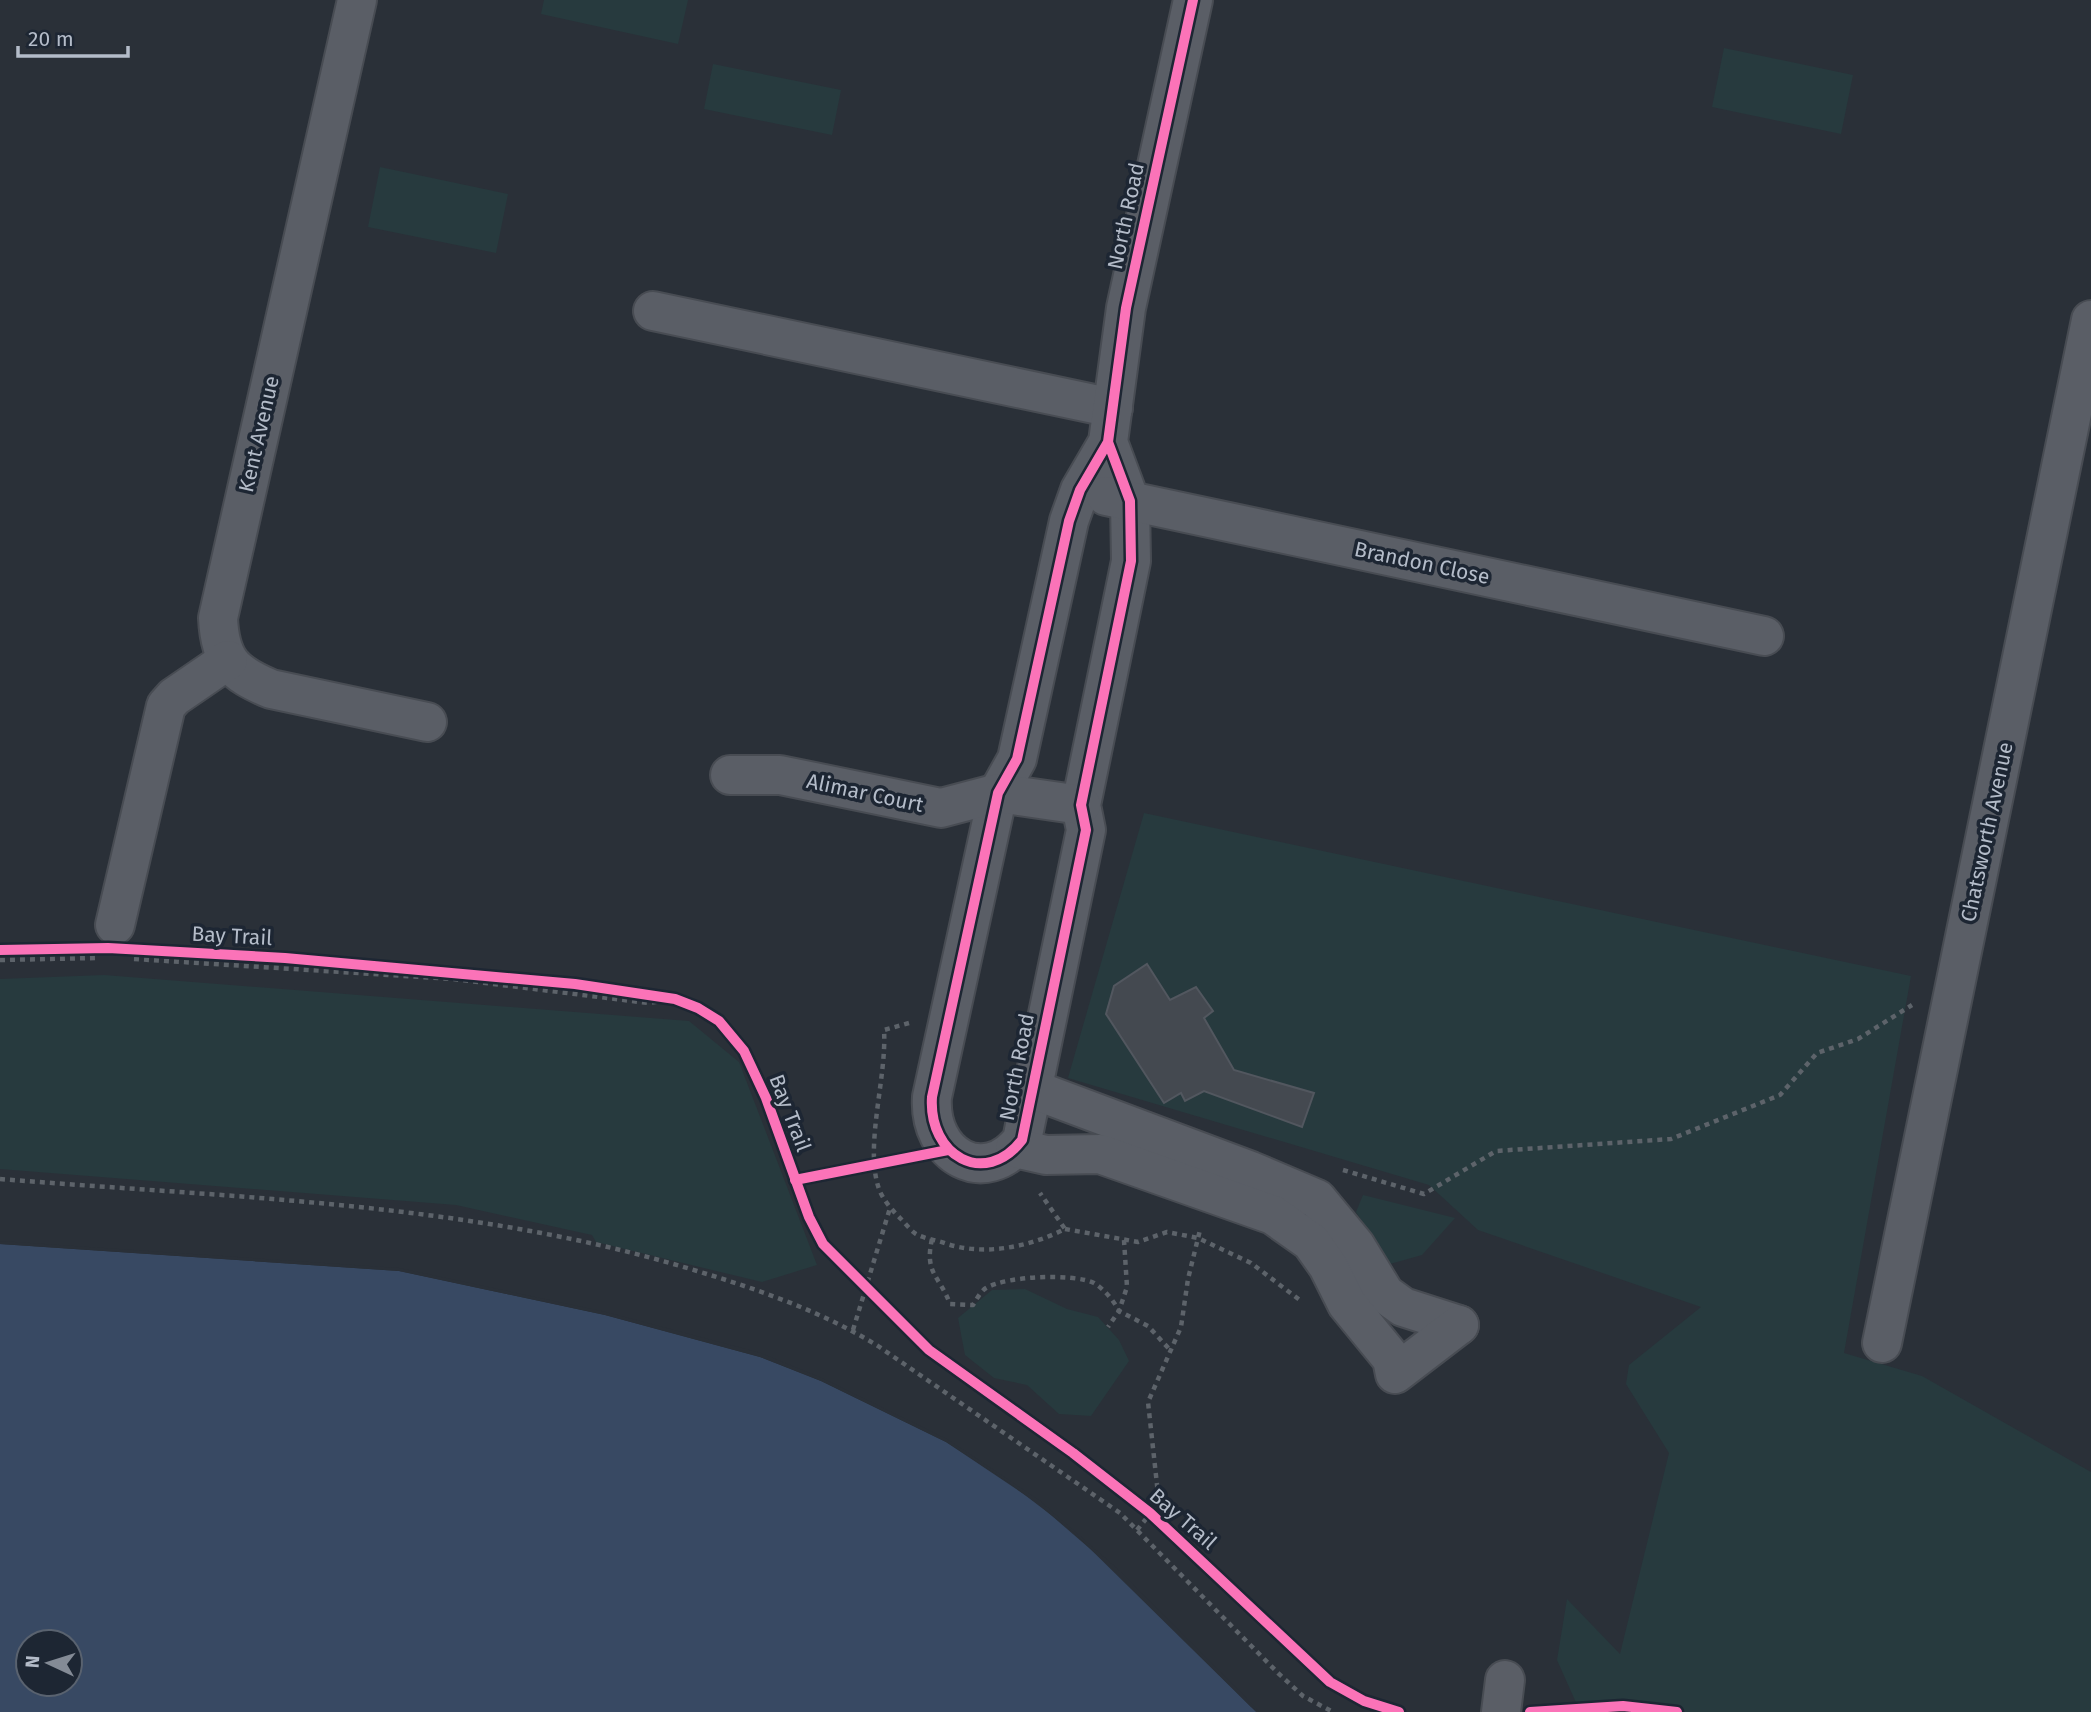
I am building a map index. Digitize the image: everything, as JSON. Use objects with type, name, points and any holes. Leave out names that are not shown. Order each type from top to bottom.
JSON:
[{"type":"street","name":"Kent Avenue","points":[[228,660],[222,649],[218,618],[357,0]]},
{"type":"street","name":"North Road","points":[[1111,425],[1130,501],[1131,561],[1081,805],[1086,830],[1027,1122],[1014,1150],[991,1161],[972,1161],[954,1155],[939,1140],[931,1112],[947,1023],[998,793],[1017,759],[1069,521],[1080,490],[1111,425],[1126,307],[1193,0]]},
{"type":"street","points":[[653,311],[1111,425]]},
{"type":"street","name":"Chatsworth Avenue","points":[[1882,1343],[2091,320]]},
{"type":"street","name":"Brandon Close","points":[[1080,490],[1764,636]]},
{"type":"street","points":[[113,945],[166,706],[174,697],[228,660],[247,679],[271,689],[427,722]]},
{"type":"street","name":"Alimar Court","points":[[730,775],[780,775],[941,808],[998,793]]},
{"type":"street","points":[[998,793],[1081,805]]},
{"type":"street","points":[[1032,1089],[1251,1171],[1317,1199],[1355,1245],[1385,1294],[1414,1310],[1459,1325],[1388,1359]]},
{"type":"street","points":[[1014,1150],[1046,1155],[1100,1154],[1273,1215],[1311,1242],[1328,1266],[1347,1304],[1388,1359]]},
{"type":"street","points":[[1388,1359],[1414,1310]]},
{"type":"path","points":[[0,960],[113,945]]},
{"type":"path","points":[[131,959],[453,979],[648,1003],[681,1001]]},
{"type":"path","points":[[1337,1168],[1424,1194],[1496,1151],[1671,1139],[1780,1095],[1817,1053],[1858,1040],[1914,1003]]},
{"type":"path","points":[[947,1023],[918,1019],[884,1030],[886,1056],[875,1134],[879,1189],[890,1208],[916,1234],[959,1247],[1008,1249],[1049,1237],[1065,1229],[1138,1241],[1167,1232],[1198,1238],[1251,1263],[1306,1305]]},
{"type":"path","points":[[1014,1150],[1065,1229]]},
{"type":"path","points":[[863,1168],[888,1164]]},
{"type":"path","points":[[0,1179],[371,1208],[558,1234],[633,1251],[752,1288],[853,1331],[1106,1503],[1137,1530],[1303,1696],[1333,1712]]},
{"type":"path","points":[[1137,1530],[1159,1503],[1148,1402],[1181,1327],[1198,1238],[1213,1193]]},
{"type":"path","points":[[853,1331],[890,1208]]},
{"type":"path","points":[[932,1239],[927,1257],[933,1278],[950,1304],[972,1305],[986,1288],[1015,1281],[1065,1276],[1094,1283],[1114,1301],[1119,1311],[1148,1326],[1171,1351]]},
{"type":"path","points":[[1108,1327],[1119,1311],[1127,1287],[1124,1240]]},
{"type":"path","points":[[857,1280],[874,1297]]},
{"type":"green space","points":[[544,0],[688,0],[678,44],[541,14]]},
{"type":"green space","points":[[1724,48],[1853,75],[1841,134],[1712,107]]},
{"type":"green space","points":[[713,64],[841,90],[832,135],[704,109]]},
{"type":"green space","points":[[380,167],[508,194],[496,253],[368,227]]},
{"type":"green space","points":[[1144,813],[1911,976],[1844,1353],[1922,1376],[2091,1472],[2091,1712],[1660,1712],[1660,1708],[1578,1707],[1557,1660],[1567,1599],[1620,1654],[1669,1453],[1626,1384],[1629,1365],[1701,1307],[1478,1230],[1429,1185],[1068,1078]]},
{"type":"green space","points":[[104,975],[689,1021],[739,1062],[817,1265],[762,1282],[596,1242],[592,1235],[456,1205],[0,1169],[0,979]]},
{"type":"green space","points":[[1363,1195],[1455,1218],[1422,1255],[1390,1264],[1356,1212]]},
{"type":"green space","points":[[1025,1289],[1067,1309],[1098,1317],[1119,1340],[1129,1361],[1091,1416],[1059,1414],[1027,1385],[994,1378],[965,1355],[958,1318],[992,1290]]},
{"type":"water","points":[[0,1244],[399,1271],[605,1315],[760,1357],[821,1381],[946,1442],[1037,1503],[1118,1573],[1256,1712],[0,1712]]},
{"type":"pier","points":[[0,1241],[399,1268],[606,1312],[761,1353],[822,1378],[947,1439],[1039,1500],[1120,1571],[1260,1712],[1251,1707],[1072,1531],[1008,1482],[946,1442],[821,1381],[760,1357],[605,1315],[399,1271],[0,1244]]},
{"type":"building","points":[[1147,964],[1170,1000],[1196,987],[1213,1011],[1204,1018],[1234,1070],[1314,1093],[1302,1127],[1204,1091],[1185,1101],[1181,1093],[1164,1103],[1106,1014],[1114,986]]},
{"type":"cycle path","points":[[1108,442],[1130,501],[1131,561],[1081,805],[1086,830],[1022,1140],[1007,1154],[992,1162],[976,1163],[962,1159],[949,1149],[939,1135],[933,1118],[932,1097],[998,793],[1017,759],[1069,521],[1080,490],[1108,442],[1126,308],[1193,0]]},
{"type":"cycle path","name":"Bay Trail","points":[[0,950],[108,948],[285,958],[575,984],[675,999],[698,1008],[719,1021],[744,1051],[766,1098],[809,1217],[823,1244],[929,1350],[1073,1453],[1150,1513],[1330,1682],[1364,1701],[1399,1712]]},
{"type":"cycle path","points":[[795,1180],[948,1150]]},
{"type":"cycle path","points":[[1530,1712],[1623,1706],[1677,1712]]}]
